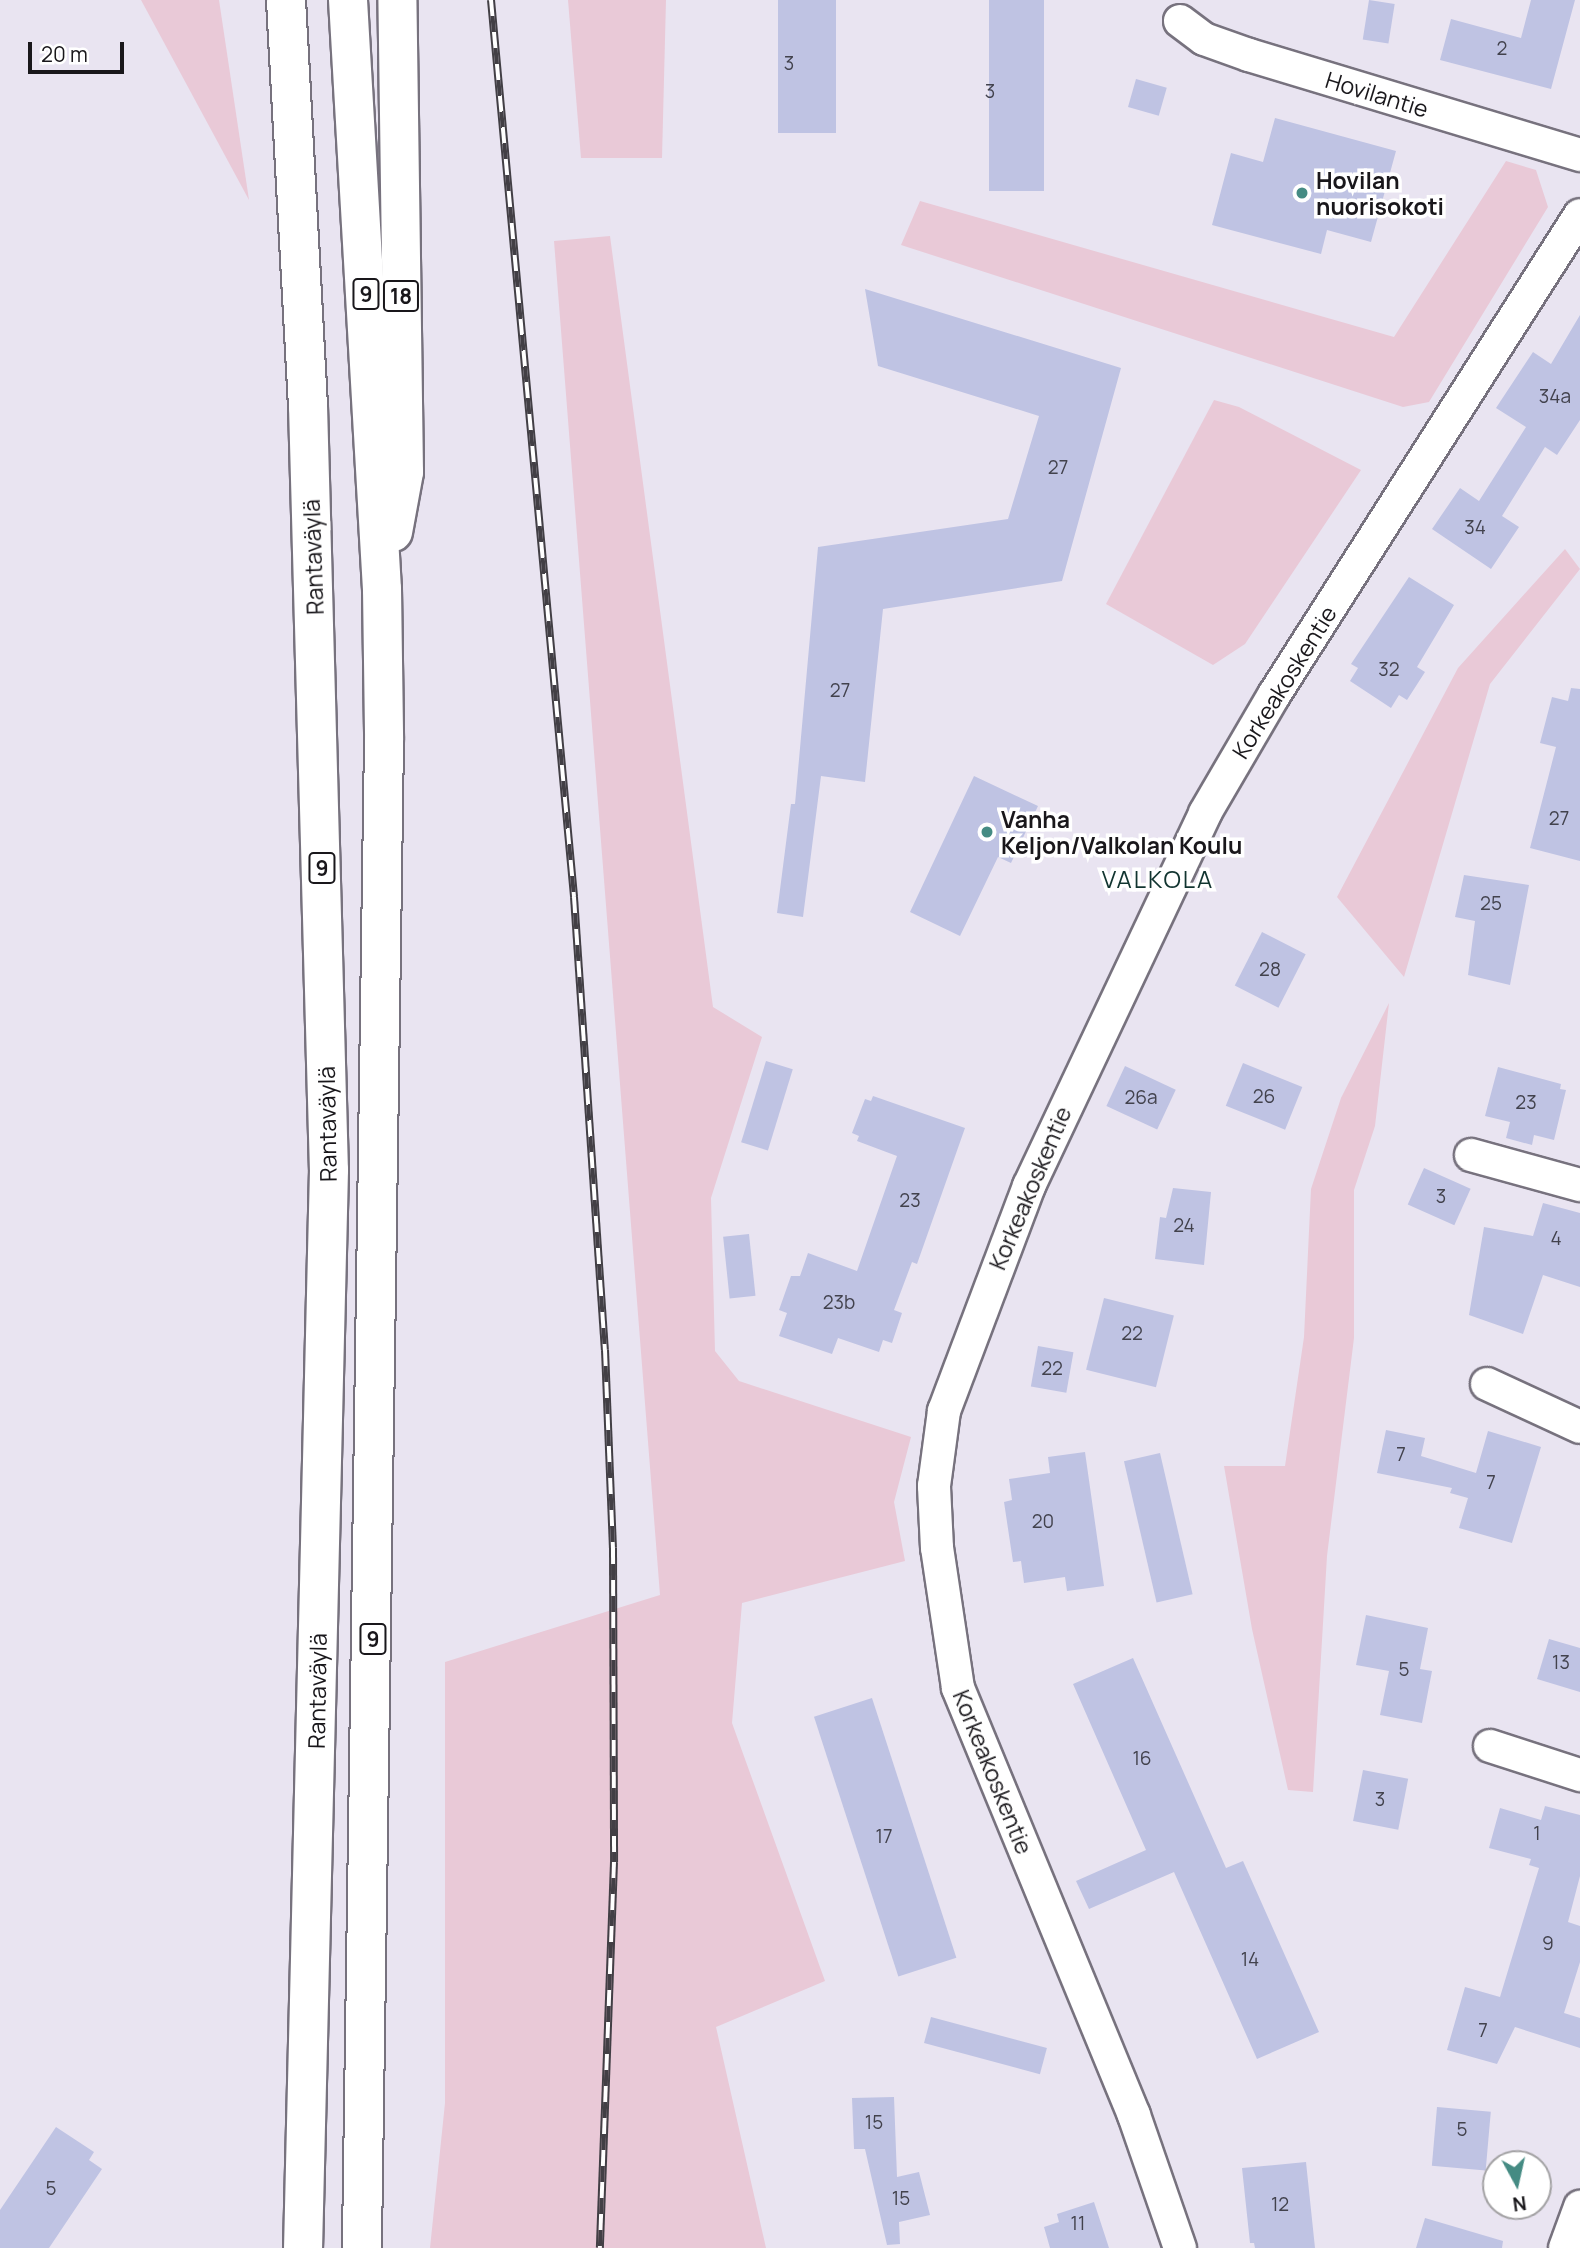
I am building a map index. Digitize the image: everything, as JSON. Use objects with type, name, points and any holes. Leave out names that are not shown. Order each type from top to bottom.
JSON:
[{"type":"highway","name":"Rantaväylä","points":[[286,0],[308,406],[329,1170],[303,2248]]},
{"type":"highway","name":"9","points":[[348,0],[382,589],[383,1030],[362,2248]]},
{"type":"highway","name":"18","points":[[382,589],[404,472],[397,0]]},
{"type":"street","name":"Hovilantie","points":[[1180,21],[1204,39],[1250,55],[1580,155]]},
{"type":"street","name":"Korkeakoskentie","points":[[1180,2248],[1134,2115],[958,1688],[940,1578],[934,1486],[944,1411],[1028,1186],[1263,693],[1580,215]]},
{"type":"street","points":[[1471,1155],[1580,1185]]},
{"type":"street","points":[[1487,1384],[1580,1427]]},
{"type":"street","points":[[1490,1746],[1580,1775]]},
{"type":"street","points":[[1565,2248],[1580,2207]]},
{"type":"shaded area","points":[[141,0],[219,0],[249,200]]},
{"type":"shaded area","points":[[568,0],[666,0],[662,158],[581,158]]},
{"type":"shaded area","points":[[1506,161],[1536,170],[1548,207],[1429,402],[1403,407],[901,245],[920,201],[1394,337]]},
{"type":"shaded area","points":[[610,236],[713,1007],[762,1037],[711,1198],[715,1351],[739,1381],[911,1437],[894,1502],[905,1561],[742,1603],[732,1723],[825,1981],[716,2027],[766,2248],[430,2248],[445,2103],[445,1662],[660,1595],[554,241]]},
{"type":"shaded area","points":[[1214,400],[1239,407],[1361,470],[1245,644],[1213,665],[1106,604]]},
{"type":"shaded area","points":[[1565,549],[1580,569],[1490,684],[1404,977],[1337,897],[1458,668]]},
{"type":"shaded area","points":[[1389,1003],[1375,1126],[1354,1190],[1354,1338],[1327,1556],[1313,1792],[1288,1790],[1252,1629],[1224,1466],[1285,1466],[1304,1337],[1311,1189],[1341,1098]]},
{"type":"building","points":[[778,0],[836,0],[836,133],[778,133]]},
{"type":"building","points":[[989,0],[1044,0],[1044,191],[989,191]]},
{"type":"building","points":[[1369,0],[1395,4],[1388,44],[1363,40]]},
{"type":"building","points":[[1531,0],[1575,0],[1551,89],[1440,60],[1451,19],[1521,38]]},
{"type":"building","points":[[1136,79],[1167,88],[1159,116],[1128,107]]},
{"type":"building","name":"Hovilan nuorisokoti","points":[[1275,118],[1396,151],[1371,242],[1327,230],[1321,254],[1212,225],[1231,153],[1263,162]]},
{"type":"building","points":[[865,289],[1121,368],[1062,581],[883,609],[865,782],[821,776],[803,917],[777,913],[791,804],[795,804],[818,547],[1008,519],[1039,416],[878,366]]},
{"type":"building","points":[[1580,315],[1580,420],[1557,455],[1545,447],[1502,516],[1519,527],[1491,569],[1432,529],[1460,488],[1479,501],[1526,427],[1496,408],[1533,352],[1551,364]]},
{"type":"building","points":[[1409,577],[1454,605],[1417,667],[1425,672],[1407,700],[1399,695],[1391,708],[1350,681],[1358,668],[1351,664]]},
{"type":"building","points":[[1571,688],[1580,689],[1580,861],[1530,848],[1556,747],[1540,743],[1552,697],[1568,701]]},
{"type":"building","name":"Vanha Keljon/Valkolan Koulu","points":[[974,776],[1038,806],[1011,863],[998,857],[960,936],[910,912]]},
{"type":"building","points":[[1464,875],[1529,885],[1510,985],[1468,975],[1475,921],[1455,917]]},
{"type":"building","points":[[1262,932],[1306,954],[1278,1008],[1235,985]]},
{"type":"building","points":[[766,1061],[793,1069],[768,1150],[741,1142]]},
{"type":"building","points":[[1243,1063],[1302,1087],[1285,1130],[1226,1106]]},
{"type":"building","points":[[1125,1066],[1176,1090],[1157,1130],[1106,1106]]},
{"type":"building","points":[[1498,1067],[1561,1084],[1560,1089],[1566,1090],[1554,1140],[1534,1135],[1532,1145],[1506,1138],[1510,1122],[1485,1116]]},
{"type":"building","points":[[873,1096],[965,1128],[917,1264],[912,1262],[894,1310],[902,1313],[892,1343],[883,1340],[879,1352],[838,1338],[832,1354],[779,1336],[787,1313],[779,1310],[791,1276],[800,1276],[808,1253],[857,1271],[897,1156],[857,1141],[859,1136],[852,1133],[865,1099],[871,1101]]},
{"type":"building","points":[[1424,1168],[1471,1189],[1454,1225],[1408,1205]]},
{"type":"building","points":[[1173,1188],[1211,1192],[1204,1265],[1155,1259],[1160,1217],[1166,1218]]},
{"type":"building","points":[[1543,1203],[1580,1213],[1580,1287],[1543,1275],[1523,1334],[1469,1315],[1484,1227],[1533,1236]]},
{"type":"building","points":[[749,1234],[755,1296],[730,1298],[723,1237]]},
{"type":"building","points":[[1104,1298],[1174,1315],[1156,1387],[1086,1370]]},
{"type":"building","points":[[1038,1346],[1073,1352],[1066,1393],[1031,1386]]},
{"type":"building","points":[[1386,1430],[1425,1438],[1421,1456],[1476,1473],[1488,1431],[1541,1447],[1512,1543],[1459,1528],[1468,1498],[1450,1493],[1452,1488],[1377,1473]]},
{"type":"building","points":[[1085,1452],[1104,1586],[1067,1591],[1065,1577],[1024,1583],[1021,1561],[1013,1562],[1004,1502],[1012,1500],[1009,1479],[1050,1473],[1048,1457]]},
{"type":"building","points":[[1160,1453],[1193,1594],[1157,1603],[1124,1461]]},
{"type":"building","points":[[1366,1615],[1428,1628],[1420,1669],[1432,1671],[1422,1723],[1380,1715],[1389,1671],[1356,1665]]},
{"type":"building","points":[[1549,1639],[1580,1648],[1580,1692],[1537,1679]]},
{"type":"building","points":[[1133,1658],[1226,1868],[1243,1861],[1319,2032],[1257,2059],[1174,1872],[1089,1909],[1076,1881],[1146,1850],[1073,1684]]},
{"type":"building","points":[[872,1698],[956,1958],[898,1976],[814,1717]]},
{"type":"building","points":[[1363,1770],[1408,1779],[1398,1830],[1353,1821]]},
{"type":"building","points":[[1545,1806],[1580,1815],[1580,1876],[1568,1922],[1580,1926],[1580,1962],[1564,2013],[1580,2018],[1580,2048],[1515,2027],[1497,2064],[1447,2050],[1465,1987],[1500,1997],[1539,1868],[1529,1865],[1531,1859],[1489,1848],[1500,1808],[1541,1820]]},
{"type":"building","points":[[931,2017],[1047,2048],[1040,2074],[924,2043]]},
{"type":"building","points":[[894,2097],[897,2177],[919,2172],[930,2215],[899,2222],[900,2244],[887,2245],[865,2149],[854,2149],[852,2098]]},
{"type":"building","points":[[1437,2107],[1491,2112],[1487,2150],[1482,2150],[1482,2170],[1432,2166]]},
{"type":"building","points":[[56,2127],[94,2152],[89,2160],[102,2169],[49,2248],[0,2248],[0,2210]]},
{"type":"building","points":[[1306,2162],[1315,2248],[1255,2248],[1254,2243],[1250,2243],[1242,2168]]},
{"type":"building","points":[[1094,2202],[1109,2248],[1050,2248],[1044,2227],[1059,2222],[1057,2214]]},
{"type":"building","points":[[1425,2218],[1503,2241],[1502,2248],[1416,2248]]},
{"type":"railway","points":[[491,0],[574,897],[605,1350],[613,1548],[614,1862],[600,2248]]},
{"type":"place","name":"Hovilan nuorisokoti","points":[[1302,193]]},
{"type":"place","name":"Vanha Keljon/Valkolan Koulu","points":[[987,832]]},
{"type":"district","name":"VALKOLA","points":[[1158,879]]}]
